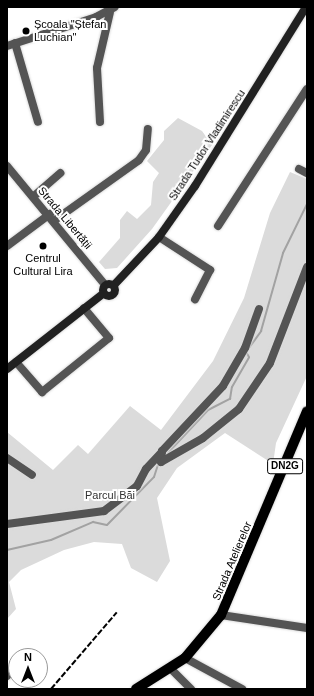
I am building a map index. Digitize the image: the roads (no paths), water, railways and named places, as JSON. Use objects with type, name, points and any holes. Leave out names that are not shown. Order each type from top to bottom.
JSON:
[{"type":"main road","name":"Strada Atelierelor","points":[[136,689],[185,658],[221,615],[307,410]]},
{"type":"street","name":"Strada Tudor Vladimirescu","points":[[7,369],[108,288],[158,237],[195,186],[306,7]]},
{"type":"street","points":[[7,46],[112,9]]},
{"type":"street","points":[[100,122],[97,68],[112,9]]},
{"type":"street","points":[[15,43],[38,122]]},
{"type":"street","points":[[218,226],[307,90]]},
{"type":"street","points":[[7,246],[139,160],[146,150],[148,129]]},
{"type":"street","name":"Strada Libertății","points":[[7,166],[19,182],[34,196],[52,217],[108,288]]},
{"type":"street","points":[[34,196],[60,173]]},
{"type":"street","points":[[7,177],[19,182]]},
{"type":"street","points":[[158,237],[210,270],[195,299]]},
{"type":"street","points":[[162,451],[161,461],[203,438],[239,409],[270,363],[307,267]]},
{"type":"street","points":[[16,362],[42,392],[108,338],[84,308]]},
{"type":"street","points":[[7,524],[104,510],[137,486],[146,468],[223,386],[245,348],[259,309]]},
{"type":"street","points":[[7,458],[32,475]]},
{"type":"street","points":[[221,615],[307,628]]},
{"type":"street","points":[[185,658],[242,689]]},
{"type":"street","points":[[170,668],[191,689]]},
{"type":"waterway","points":[[165,456],[208,410],[230,399],[232,387],[249,357],[246,352],[261,331],[283,253],[307,204]]},
{"type":"waterway","points":[[7,550],[51,540],[93,522],[107,525],[154,477],[159,462]]},
{"type":"railway","points":[[51,689],[117,612]]},
{"type":"place","name":"Școala \"Ștefan Luchian\"","points":[[26,31]]},
{"type":"place","name":"Centrul Cultural Lira","points":[[43,246]]},
{"type":"park label","name":"Parcul Băi","points":[[110,495]]}]
